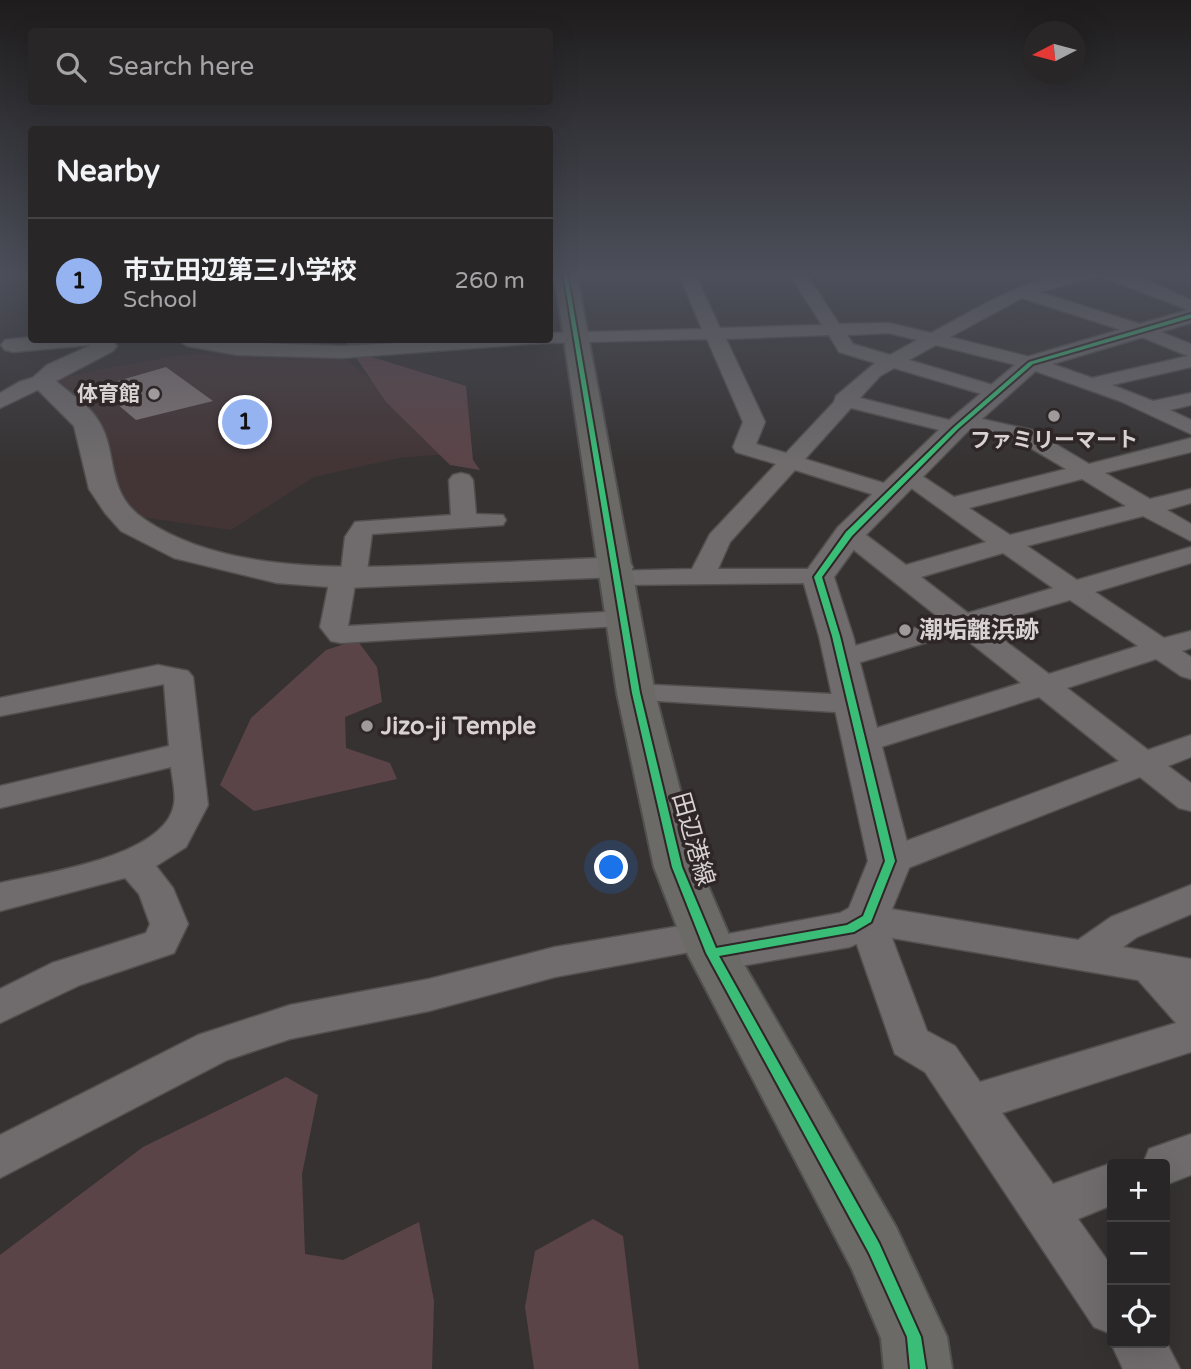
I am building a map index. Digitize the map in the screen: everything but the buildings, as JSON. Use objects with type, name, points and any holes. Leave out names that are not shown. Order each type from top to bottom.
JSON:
[{"type":"main road","name":"田辺港線","points":[[562,338],[618,572],[636,693],[677,867],[708,945],[874,1248],[914,1337],[918,1369]]},
{"type":"street","points":[[562,338],[616,336]]},
{"type":"street","points":[[717,336],[754,422],[744,447],[900,485],[952,505],[1191,670]]},
{"type":"street","points":[[838,336],[846,348],[999,393]]},
{"type":"street","points":[[923,336],[1031,363],[1151,408],[1191,428]]},
{"type":"street","points":[[702,575],[719,539],[843,400],[873,372],[936,336]]},
{"type":"street","points":[[818,577],[849,534],[960,425],[1031,363],[1121,336]]},
{"type":"street","points":[[1154,336],[1191,351]]},
{"type":"street","points":[[4,344],[28,343]]},
{"type":"street","points":[[0,402],[26,386],[41,381],[51,371],[86,358],[105,346],[102,343]]},
{"type":"street","points":[[204,343],[237,349],[342,352],[488,343]]},
{"type":"street","points":[[1090,384],[1191,361]]},
{"type":"street","points":[[41,381],[87,423],[103,489],[115,508],[132,525],[185,551],[235,565],[277,573],[348,578],[618,572],[818,577]]},
{"type":"street","points":[[1151,408],[1191,399]]},
{"type":"street","points":[[843,400],[960,425],[1024,435],[1191,534]]},
{"type":"street","points":[[952,505],[1191,445]]},
{"type":"street","points":[[461,480],[464,521]]},
{"type":"street","points":[[900,575],[1006,544],[1191,496]]},
{"type":"street","points":[[494,520],[364,527],[357,537],[334,627],[341,635],[625,619]]},
{"type":"street","points":[[849,534],[962,625],[1191,800]]},
{"type":"street","points":[[841,659],[1191,555]]},
{"type":"street","points":[[0,1158],[213,1047],[277,1026],[429,995],[555,962],[850,929],[867,919],[890,861],[841,659],[818,577]]},
{"type":"street","points":[[862,743],[1191,639]]},
{"type":"street","points":[[0,707],[158,674],[178,677],[191,805],[174,838],[133,863],[0,897]]},
{"type":"street","points":[[636,693],[852,704]]},
{"type":"street","points":[[890,861],[1191,745]]},
{"type":"street","points":[[0,797],[184,753]]},
{"type":"street","points":[[0,1007],[66,974],[161,943],[169,924],[155,888],[133,863]]},
{"type":"street","points":[[1084,956],[1124,927],[1191,899]]},
{"type":"street","points":[[867,919],[1191,974]]},
{"type":"street","points":[[867,919],[910,1042],[940,1059],[1107,1302]]},
{"type":"street","points":[[1150,967],[1191,1012]]},
{"type":"street","points":[[972,1104],[1191,1035]]},
{"type":"street","points":[[1170,1162],[1191,1154]]},
{"type":"street","points":[[1043,1210],[1107,1186]]},
{"type":"street","points":[[1139,1348],[1154,1369]]},
{"type":"shaded area","points":[[346,343],[365,343],[372,357],[466,386],[473,460],[480,470],[450,465],[386,402]]},
{"type":"shaded area","points":[[217,351],[346,359],[458,453],[399,458],[314,477],[231,530],[134,516],[103,467],[96,430],[41,381],[185,354]]},
{"type":"shaded area","points":[[357,640],[377,667],[382,702],[345,717],[346,748],[390,763],[397,779],[254,811],[220,785],[251,718],[326,650]]},
{"type":"shaded area","points":[[286,1077],[318,1095],[302,1174],[305,1254],[343,1260],[419,1222],[434,1301],[432,1369],[0,1369],[0,1255],[143,1147]]},
{"type":"shaded area","points":[[593,1219],[623,1236],[639,1369],[534,1369],[525,1307],[535,1251]]},
{"type":"cycle path","points":[[576,336],[636,693],[677,867],[712,953],[874,1248],[914,1337],[918,1369]]},
{"type":"cycle path","points":[[712,953],[850,929],[867,919],[890,861],[836,636],[818,577],[849,534],[956,428],[1031,363],[1123,336]]},
{"type":"place","name":"体育館","points":[[154,394]]},
{"type":"place","name":"ファミリーマート","points":[[1054,416]]},
{"type":"place","name":"市立田辺第三小学校","points":[[245,422]]},
{"type":"place","name":"潮垢離浜跡","points":[[905,630]]},
{"type":"place","name":"Jizo-ji Temple","points":[[367,726]]}]
